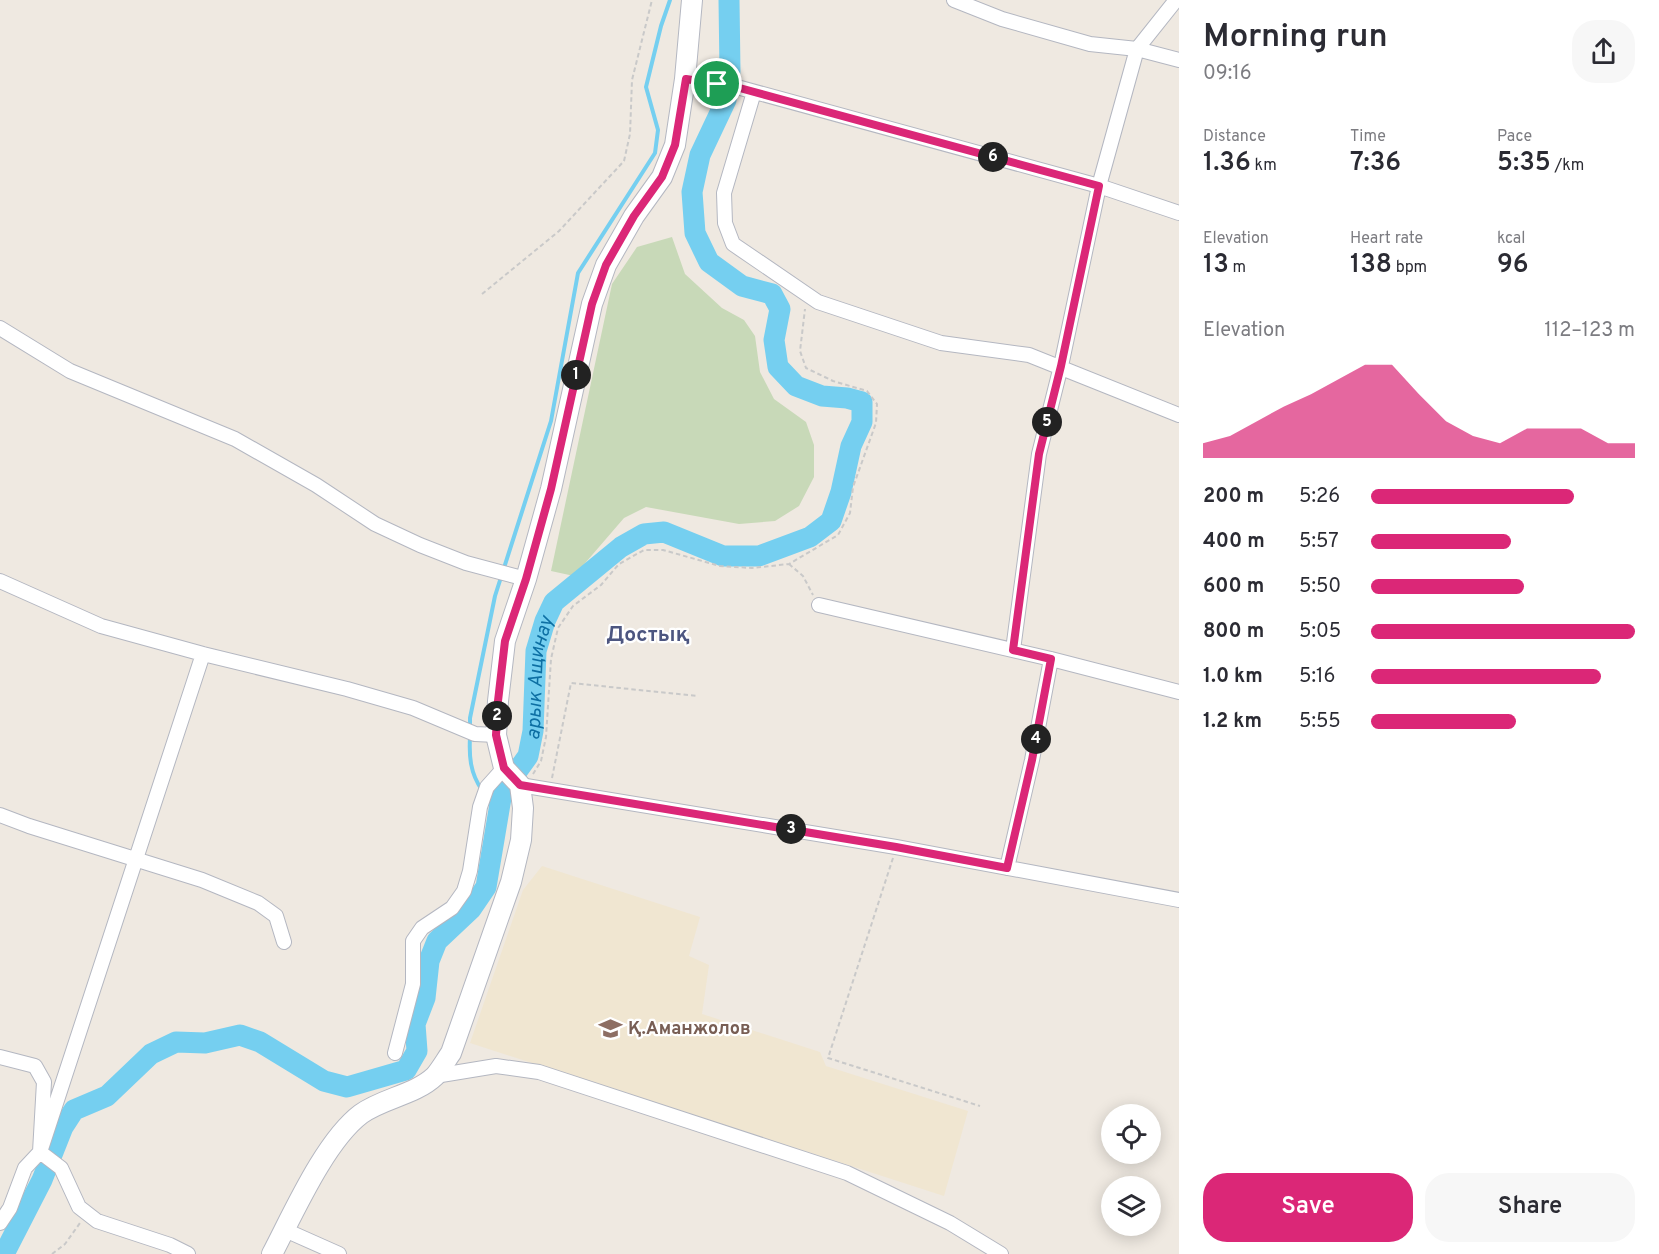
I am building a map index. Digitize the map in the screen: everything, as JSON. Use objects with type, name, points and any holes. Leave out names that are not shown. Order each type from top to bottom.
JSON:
[{"type":"main road","points":[[272,1254],[339,1134],[362,1113],[406,1094],[435,1076],[451,1053],[511,882],[521,840],[523,808],[520,785],[504,768],[496,735],[505,641],[526,579],[551,489],[592,304],[606,265],[634,216],[662,177],[675,145],[686,79],[692,0]]},
{"type":"street","points":[[954,0],[1002,19],[1090,44],[1137,49],[1179,60]]},
{"type":"street","points":[[1013,650],[1039,454],[1061,366],[1099,186],[1137,49],[1176,0]]},
{"type":"street","points":[[686,79],[736,87],[1099,186],[1179,213]]},
{"type":"street","points":[[754,92],[724,193],[725,223],[733,244],[818,302],[941,343],[1029,355],[1179,415]]},
{"type":"street","points":[[0,328],[70,371],[235,440],[316,484],[375,524],[466,563],[526,579]]},
{"type":"street","points":[[0,581],[101,626],[203,654],[347,689],[413,708],[475,734],[496,735]]},
{"type":"street","points":[[819,605],[1051,659],[1179,692]]},
{"type":"street","points":[[0,1223],[10,1208],[25,1168],[40,1152],[203,654]]},
{"type":"street","points":[[1007,868],[1032,760],[1051,659]]},
{"type":"street","points":[[395,1053],[413,984],[412,941],[422,928],[452,908],[464,891],[470,871],[480,807],[487,787],[504,768]]},
{"type":"street","points":[[520,785],[896,847],[1179,900]]},
{"type":"street","points":[[0,815],[202,880],[258,903],[276,916],[284,942]]},
{"type":"street","points":[[0,1056],[35,1066],[44,1082],[40,1152]]},
{"type":"street","points":[[435,1076],[496,1066],[539,1072],[847,1173],[950,1223],[1001,1254]]},
{"type":"street","points":[[40,1152],[61,1168],[79,1207],[97,1221],[170,1245],[188,1254]]},
{"type":"street","points":[[285,1230],[339,1254]]},
{"type":"path","points":[[482,294],[559,231],[624,161],[630,134],[632,80],[652,0]]},
{"type":"path","points":[[520,785],[534,774],[546,737],[550,659],[558,628],[573,606],[601,585],[619,564],[644,550],[663,550],[720,566],[752,568],[789,564],[838,535],[850,513],[853,487],[876,423],[877,404],[867,391],[833,381],[806,369],[800,351],[807,295]]},
{"type":"path","points":[[789,564],[802,576],[819,605]]},
{"type":"path","points":[[550,790],[571,683],[698,696]]},
{"type":"path","points":[[896,847],[828,1058],[980,1106]]},
{"type":"path","points":[[52,1254],[65,1244],[87,1214]]},
{"type":"shaded area","name":"Қ.Аманжолов","points":[[542,866],[700,917],[689,956],[709,965],[702,1014],[820,1052],[826,1066],[968,1111],[944,1196],[470,1043],[523,890]]},
{"type":"green space","points":[[672,237],[685,274],[722,308],[744,320],[755,336],[760,372],[774,399],[806,422],[814,445],[814,477],[799,506],[775,521],[739,524],[646,507],[624,518],[574,576],[551,571],[612,284],[637,247]]},
{"type":"waterway","points":[[470,729],[470,718],[495,596],[551,421],[578,273],[655,153],[658,130],[646,87],[670,0]]},
{"type":"waterway","name":"арык Ащинау","points":[[4,1254],[42,1180],[63,1127],[74,1110],[107,1096],[151,1054],[176,1042],[205,1043],[240,1035],[260,1042],[324,1081],[347,1087],[406,1070],[417,1051],[415,1024],[425,998],[429,961],[437,941],[471,909],[486,887],[502,792],[528,756],[533,731],[536,651],[545,621],[554,602],[621,547],[644,534],[664,532],[723,556],[759,556],[810,537],[831,521],[841,492],[851,446],[862,422],[862,402],[822,396],[796,386],[778,367],[774,340],[780,309],[772,294],[742,286],[709,262],[695,233],[692,192],[700,155],[726,100],[730,71],[729,0]]},
{"type":"waterway","points":[[470,737],[471,764],[482,790]]},
{"type":"waterway","points":[[487,798],[499,815]]},
{"type":"place","name":"Қ.Аманжолов","points":[[610,1028]]},
{"type":"district","name":"Достық","points":[[648,634]]},
{"type":"route","points":[[686,79],[717,84],[736,87],[1099,186],[1061,366],[1039,454],[1028,526],[1013,650],[1051,659],[1032,760],[1007,868],[896,847],[520,785],[504,768],[496,735],[505,641],[526,579],[551,489],[592,304],[606,265],[634,216],[662,177],[675,145],[686,79]]}]
